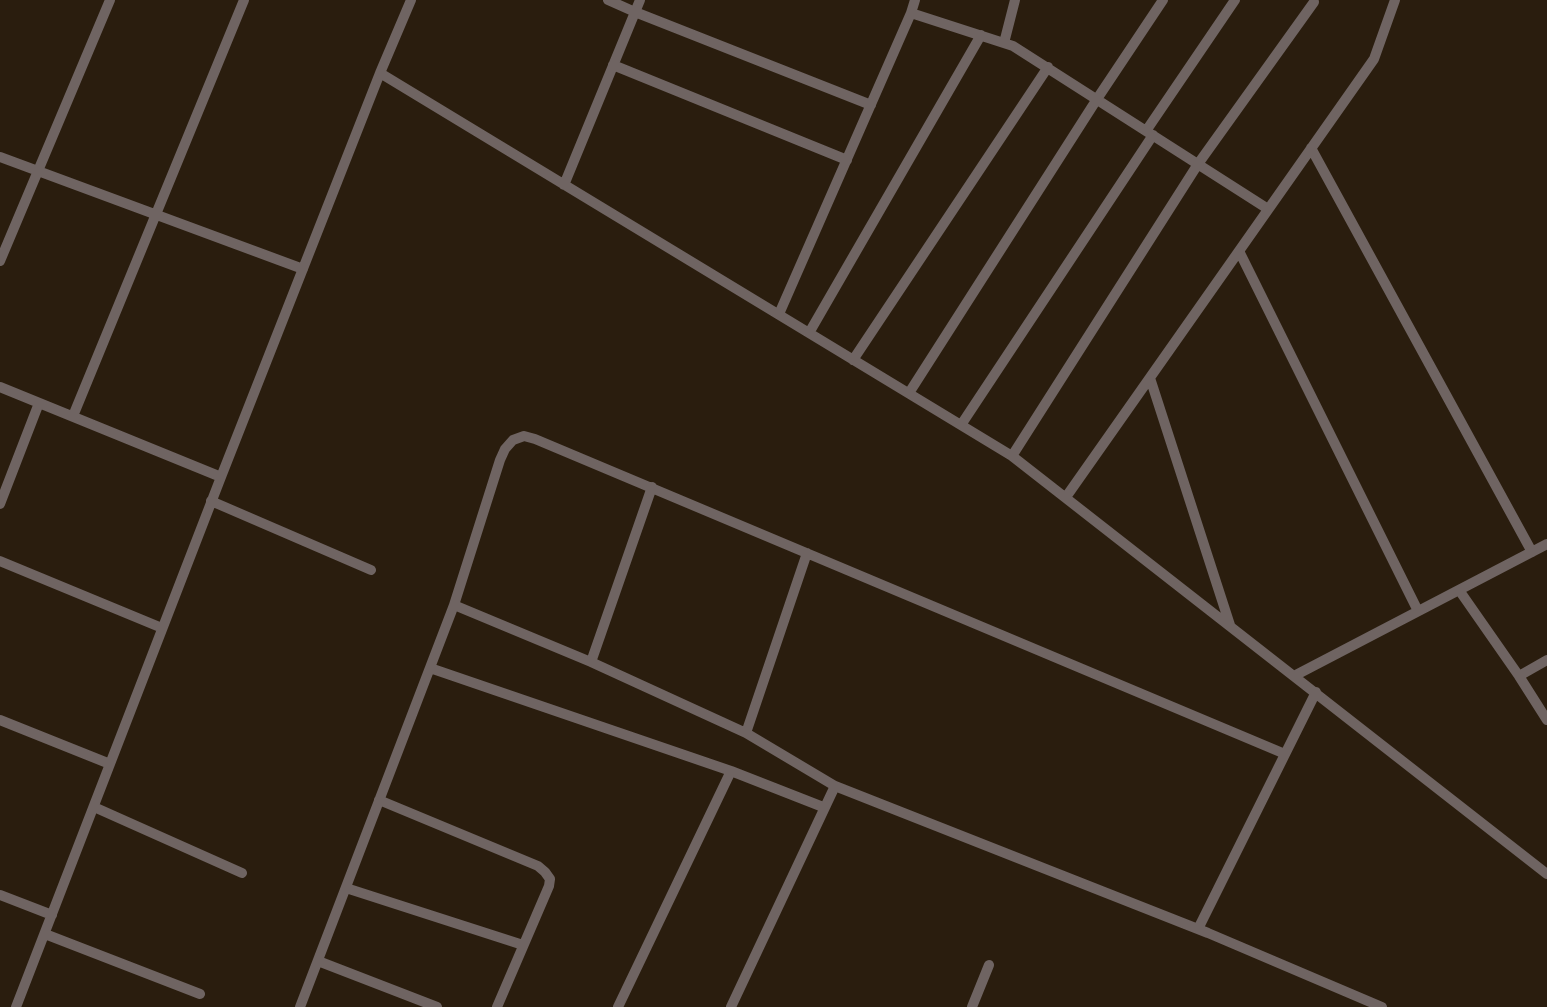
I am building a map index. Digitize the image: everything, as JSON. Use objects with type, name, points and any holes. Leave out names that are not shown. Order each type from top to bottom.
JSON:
[{"type":"street","points":[[0,261],[110,0]]},
{"type":"street","points":[[73,416],[244,0]]},
{"type":"street","points":[[16,1007],[211,501],[380,73],[411,0]]},
{"type":"street","points":[[608,0],[635,12],[871,104]]},
{"type":"street","points":[[564,185],[640,0]]},
{"type":"street","points":[[779,314],[911,13],[915,0]]},
{"type":"street","points":[[1004,43],[1015,0]]},
{"type":"street","points":[[909,393],[1097,99],[1163,0]]},
{"type":"street","points":[[961,425],[1236,0]]},
{"type":"street","points":[[1066,497],[1374,59],[1394,0]]},
{"type":"street","points":[[1012,456],[1198,164],[1314,2]]},
{"type":"street","points":[[911,13],[981,35],[1022,51],[1268,209]]},
{"type":"street","points":[[809,333],[981,35]]},
{"type":"street","points":[[613,65],[847,160]]},
{"type":"street","points":[[853,360],[1048,67]]},
{"type":"street","points":[[380,73],[1012,456],[1547,874]]},
{"type":"street","points":[[1312,148],[1532,552]]},
{"type":"street","points":[[0,157],[303,269]]},
{"type":"street","points":[[1239,251],[1418,612]]},
{"type":"street","points":[[1150,378],[1230,625]]},
{"type":"street","points":[[0,387],[221,477]]},
{"type":"street","points":[[0,504],[39,403]]},
{"type":"street","points":[[300,1007],[454,605],[500,460],[505,449],[513,440],[524,436],[535,438],[1285,754]]},
{"type":"street","points":[[591,662],[652,487]]},
{"type":"street","points":[[211,501],[371,570]]},
{"type":"street","points":[[1294,676],[1547,544]]},
{"type":"street","points":[[746,733],[807,553]]},
{"type":"street","points":[[0,561],[162,628]]},
{"type":"street","points":[[1459,590],[1519,676],[1547,720]]},
{"type":"street","points":[[454,605],[591,662],[746,733],[834,786],[1198,929],[1382,1007]]},
{"type":"street","points":[[1519,676],[1547,660]]},
{"type":"street","points":[[430,668],[731,771],[823,808]]},
{"type":"street","points":[[1198,929],[1316,692]]},
{"type":"street","points":[[0,720],[110,764]]},
{"type":"street","points":[[618,1007],[731,771]]},
{"type":"street","points":[[731,1007],[834,786]]},
{"type":"street","points":[[379,800],[538,866],[550,879],[549,886],[497,1007]]},
{"type":"street","points":[[94,806],[242,874]]},
{"type":"street","points":[[346,888],[523,946]]},
{"type":"street","points":[[0,896],[52,915]]},
{"type":"street","points":[[45,934],[200,994]]},
{"type":"street","points":[[318,961],[438,1007]]},
{"type":"street","points":[[972,1007],[989,965]]}]
